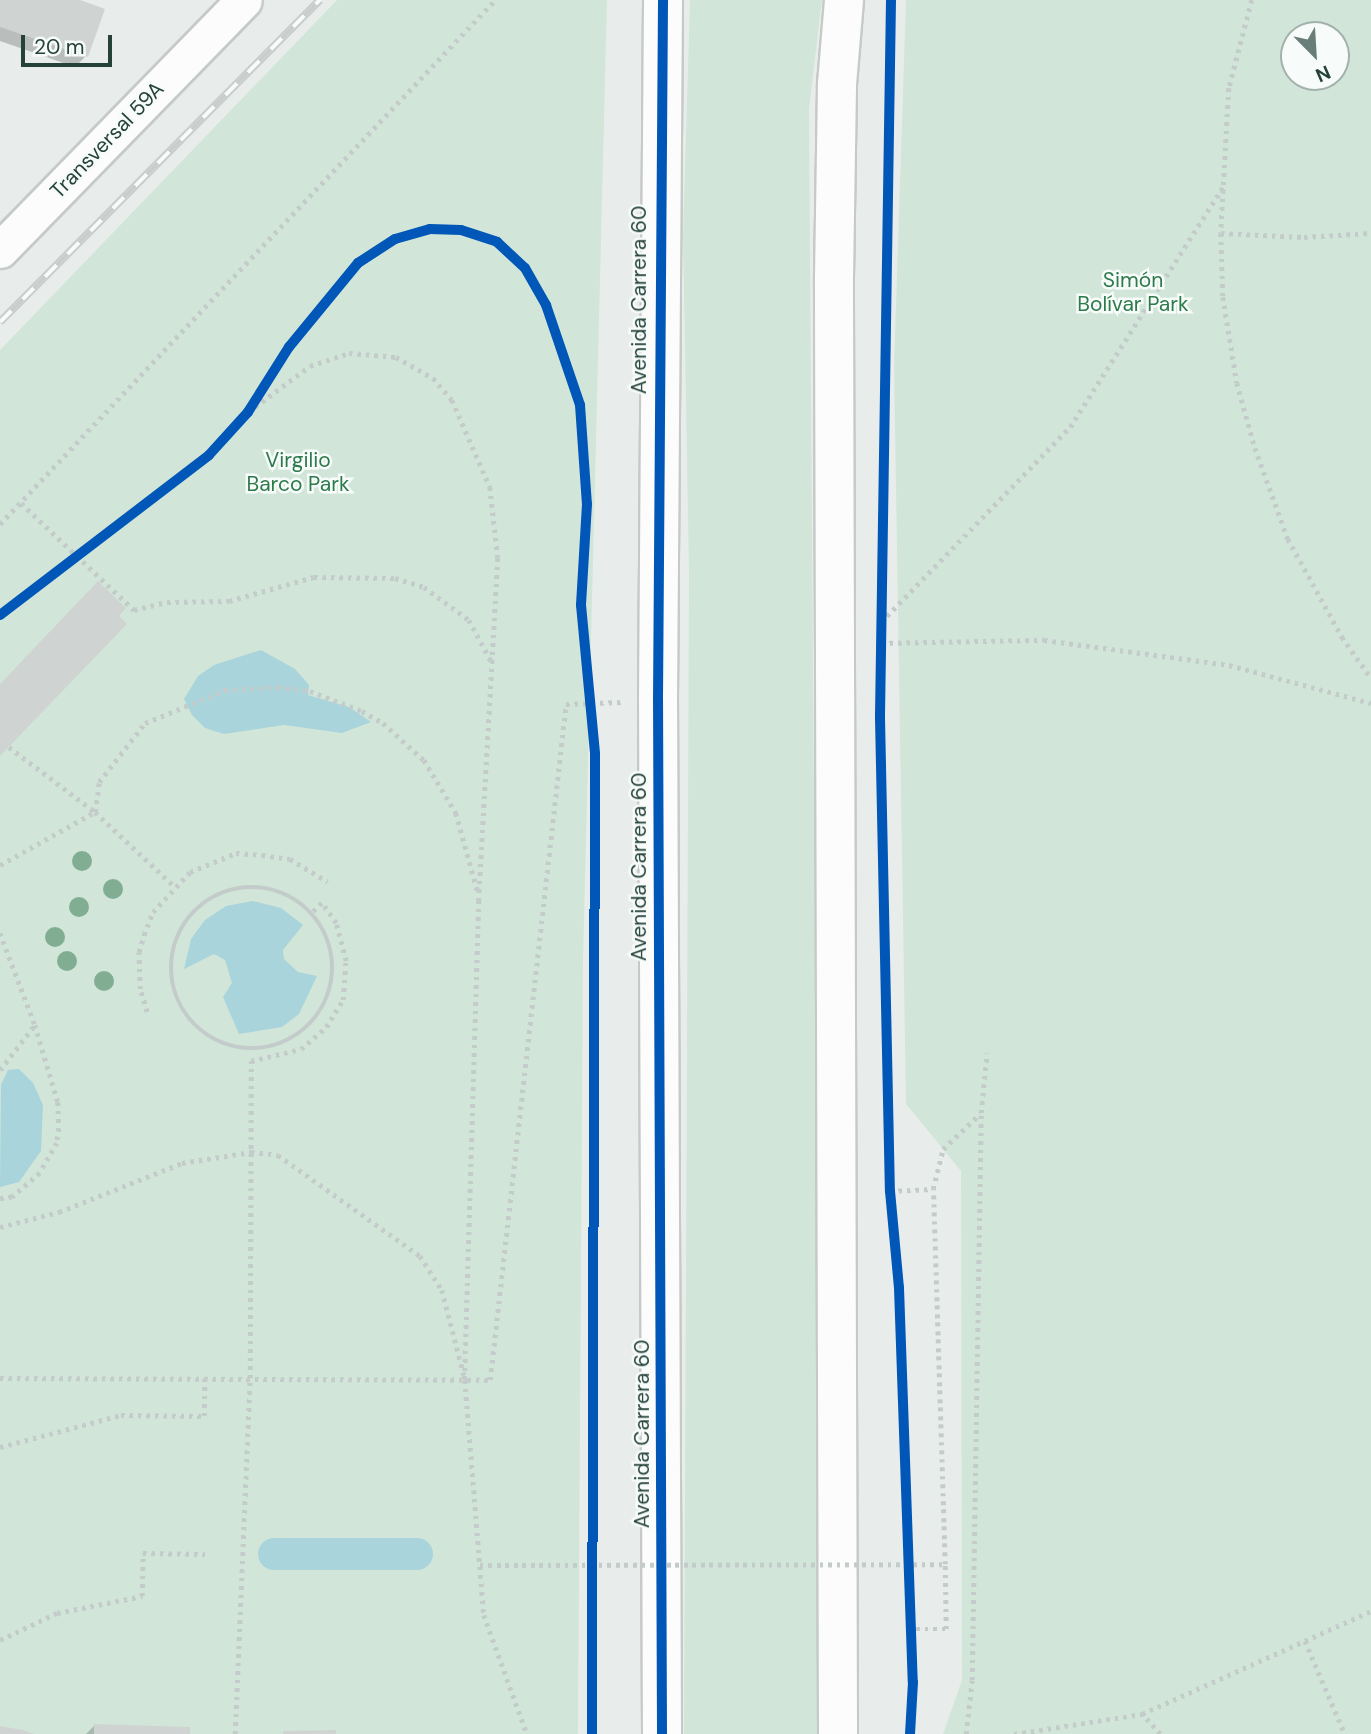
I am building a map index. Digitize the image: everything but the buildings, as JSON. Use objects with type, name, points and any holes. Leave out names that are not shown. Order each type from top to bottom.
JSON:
[{"type":"main road","name":"Avenida Carrera 60","points":[[662,1734],[658,686],[663,0]]},
{"type":"main road","points":[[838,1734],[834,277],[837,84],[844,0]]},
{"type":"street","name":"Transversal 59A","points":[[0,250],[244,0]]},
{"type":"path","points":[[0,524],[495,0]]},
{"type":"path","points":[[1252,0],[1229,88],[1221,233],[1225,309],[1237,383],[1255,448],[1288,539],[1342,637],[1371,678]]},
{"type":"path","points":[[881,622],[1070,427],[1224,184]]},
{"type":"path","points":[[1221,233],[1304,237],[1371,233]]},
{"type":"path","points":[[244,416],[310,366],[349,353],[396,357],[433,378],[464,420],[490,487],[498,558],[479,900],[465,1380],[484,1615],[527,1734]]},
{"type":"path","points":[[244,416],[268,380]]},
{"type":"path","points":[[21,503],[75,561],[134,610],[167,602],[229,601],[314,577],[395,578],[424,587],[469,620],[491,662]]},
{"type":"path","points":[[75,561],[90,549]]},
{"type":"path","points":[[881,655],[882,608]]},
{"type":"path","points":[[881,643],[1044,640],[1229,665],[1371,702]]},
{"type":"path","points":[[0,865],[27,854],[95,811],[99,782],[116,755],[145,723],[174,708],[250,687],[310,691],[383,723],[424,760],[456,813],[479,900]]},
{"type":"path","points":[[589,691],[591,716]]},
{"type":"path","points":[[0,1378],[490,1380],[566,704],[621,702]]},
{"type":"path","points":[[9,747],[95,811],[174,886]]},
{"type":"path","points":[[147,1012],[140,989],[139,952],[153,912],[174,886],[190,872],[236,853],[290,859],[328,882]]},
{"type":"path","points":[[256,886],[283,892],[312,913],[323,927],[332,951],[333,977],[326,1002],[312,1023],[292,1039],[267,1048],[242,1049],[217,1042],[195,1028],[179,1005],[171,978],[172,959],[183,924],[202,903],[228,890],[256,886]]},
{"type":"path","points":[[234,1734],[250,1378],[251,1061],[301,1049],[326,1027],[343,1000],[346,961],[336,923],[322,903],[312,913]]},
{"type":"path","points":[[0,933],[35,1025],[58,1102],[57,1143],[29,1186],[0,1199]]},
{"type":"path","points":[[0,1070],[35,1025]]},
{"type":"path","points":[[966,1734],[972,1681],[981,1113],[987,1053]]},
{"type":"path","points":[[908,1629],[946,1629],[933,1189],[943,1149],[981,1113]]},
{"type":"path","points":[[0,1227],[59,1212],[182,1163],[251,1152],[278,1155],[296,1165],[420,1256],[442,1290],[465,1380]]},
{"type":"path","points":[[890,1178],[891,1205]]},
{"type":"path","points":[[890,1191],[933,1189]]},
{"type":"path","points":[[0,1447],[121,1415],[204,1416],[205,1377]]},
{"type":"path","points":[[907,1548],[908,1575]]},
{"type":"path","points":[[592,1552],[592,1580]]},
{"type":"path","points":[[0,1640],[57,1613],[142,1596],[143,1553],[205,1553]]},
{"type":"path","points":[[479,1565],[945,1567]]},
{"type":"path","points":[[1014,1734],[1142,1714],[1371,1611]]},
{"type":"path","points":[[908,1615],[909,1642]]},
{"type":"path","points":[[1305,1641],[1345,1734]]},
{"type":"path","points":[[1142,1714],[1160,1734]]},
{"type":"green space","name":"Virgilio Barco Park","points":[[337,0],[607,0],[583,961],[578,1734],[0,1734],[0,350]]},
{"type":"green space","points":[[690,0],[822,0],[809,109],[820,1635],[817,1734],[684,1734],[689,572],[683,236]]},
{"type":"green space","name":"Simón Bolívar Park","points":[[906,0],[1371,0],[1371,1734],[943,1734],[962,1680],[961,1171],[906,1104],[894,366]]},
{"type":"water","points":[[261,650],[295,669],[309,685],[308,695],[349,707],[371,722],[342,733],[284,725],[224,734],[205,728],[192,715],[184,699],[198,676],[214,665]]},
{"type":"water","points":[[253,901],[281,908],[303,925],[283,950],[284,959],[298,972],[317,976],[299,1014],[282,1027],[239,1034],[223,997],[232,983],[225,960],[214,954],[184,969],[191,939],[205,920],[226,906]]},
{"type":"water","points":[[19,1069],[33,1083],[43,1105],[41,1151],[19,1182],[0,1187],[1,1085],[8,1070]]},
{"type":"waterway","points":[[274,1554],[417,1554]]},
{"type":"railway","points":[[0,322],[320,0]]},
{"type":"cycle path","points":[[662,1734],[658,700],[663,0]]},
{"type":"cycle path","points":[[891,0],[880,718],[890,1191],[899,1288],[913,1682],[910,1734]]},
{"type":"cycle path","points":[[0,615],[209,455],[248,412],[289,347],[358,263],[395,239],[430,229],[461,230],[497,242],[525,268],[546,305],[580,405],[587,504],[581,605],[595,754],[592,1734]]}]
